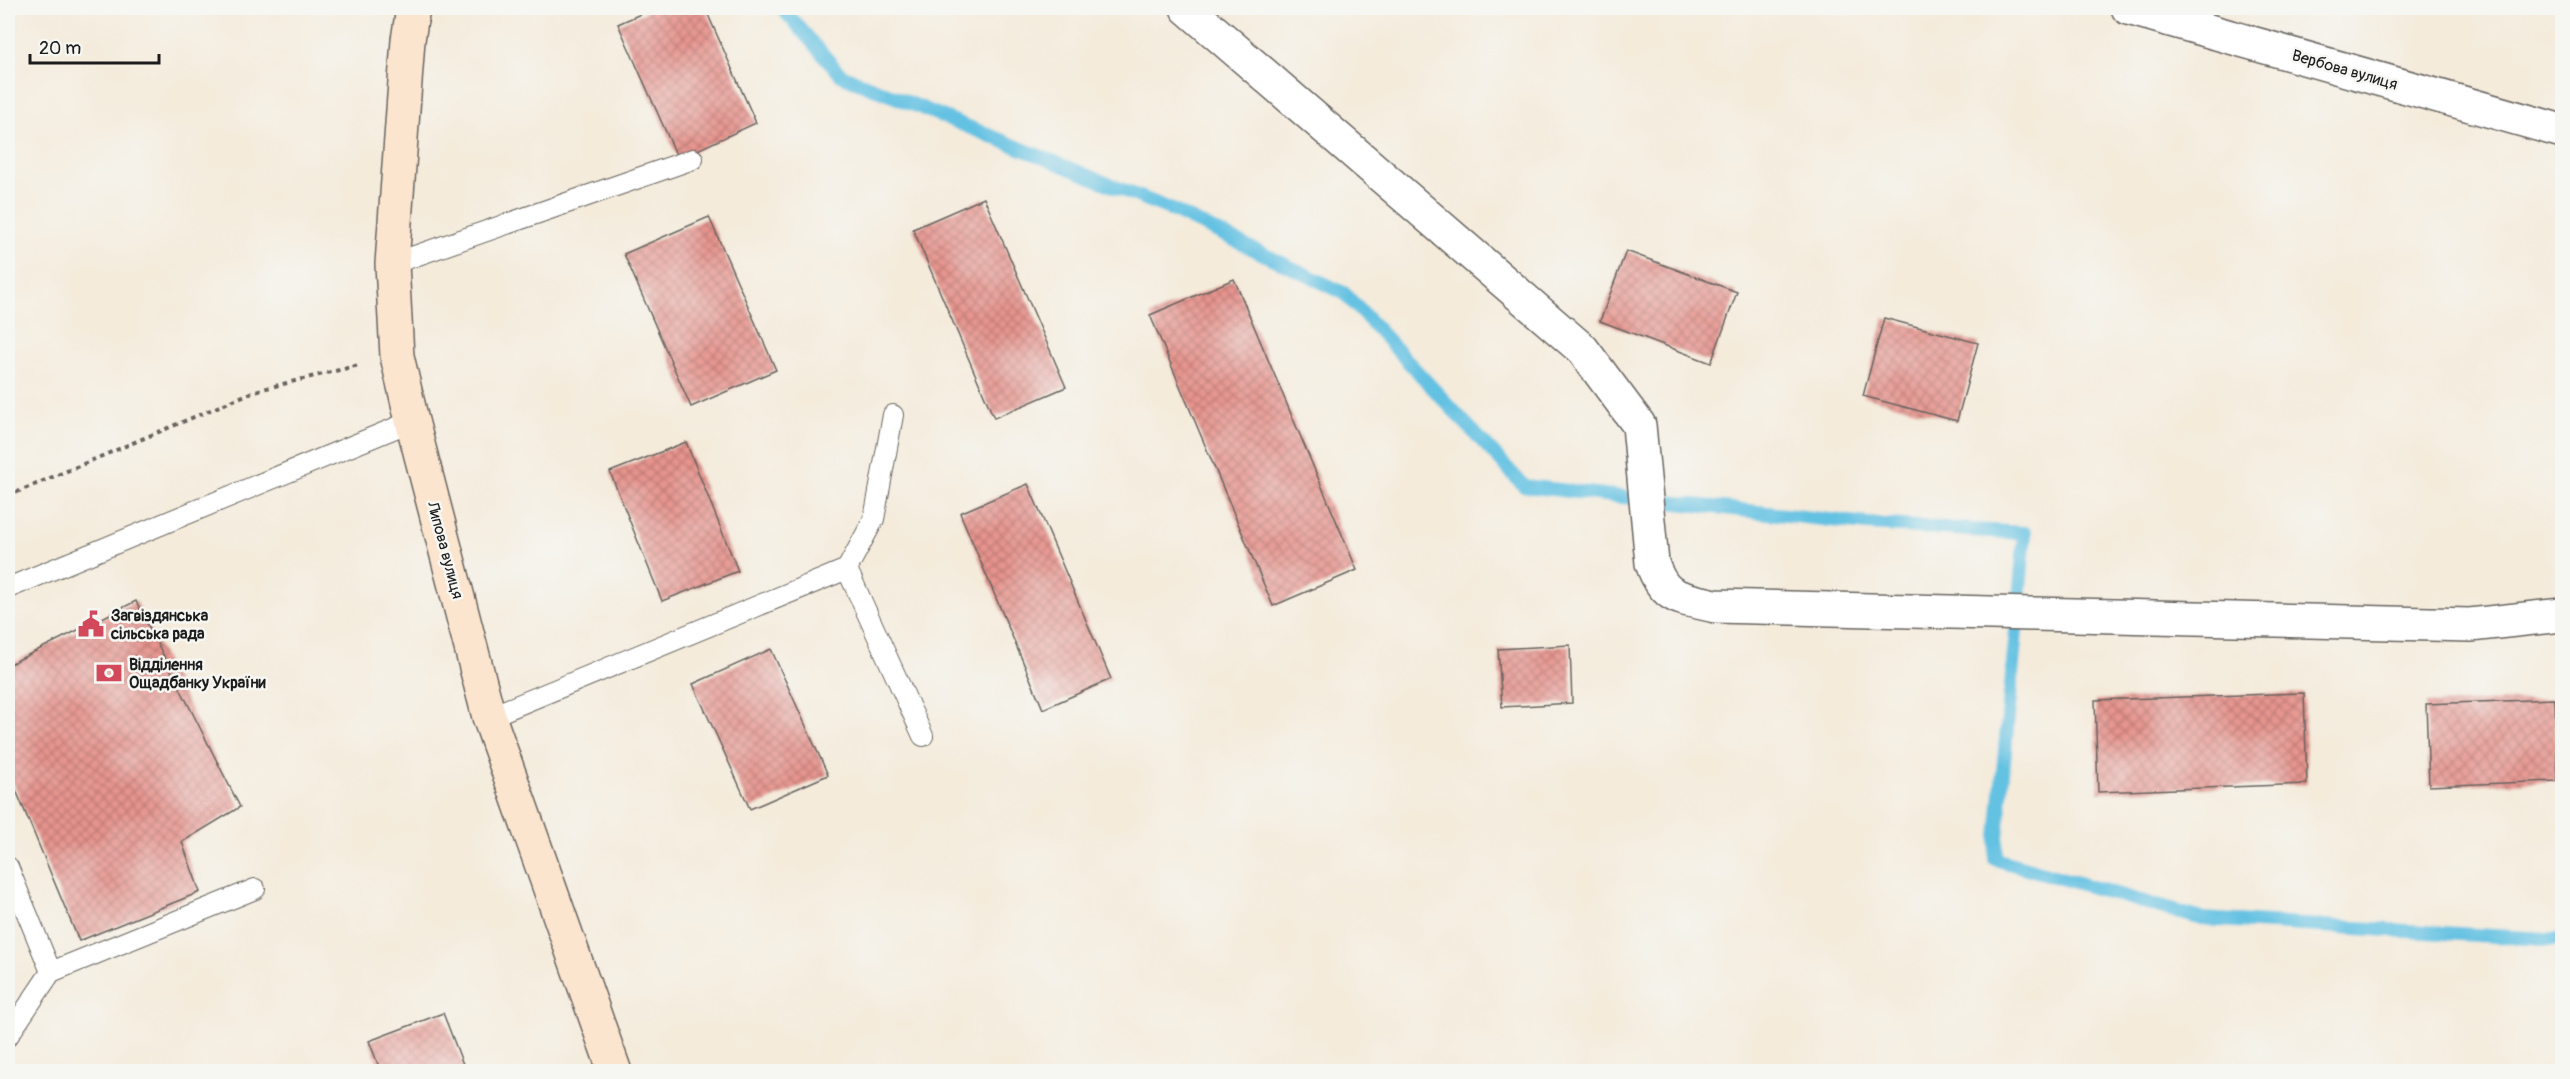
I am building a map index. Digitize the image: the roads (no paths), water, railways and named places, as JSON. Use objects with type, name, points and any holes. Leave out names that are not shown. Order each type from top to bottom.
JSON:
[{"type":"street","name":"Липова вулиця","points":[[413,8],[408,40],[392,264],[397,356],[489,717],[615,1071]]},
{"type":"street","points":[[1187,8],[1583,350],[1640,424],[1652,563],[1658,582],[1673,596],[1715,606],[2470,625],[2562,615]]},
{"type":"street","name":"Вербова вулиця","points":[[2128,8],[2562,131]]},
{"type":"lane","points":[[392,264],[693,159]]},
{"type":"lane","points":[[489,717],[847,570],[874,519],[893,415]]},
{"type":"lane","points":[[8,588],[412,421]]},
{"type":"lane","points":[[847,570],[923,736]]},
{"type":"lane","points":[[8,867],[51,972]]},
{"type":"lane","points":[[8,1036],[51,972],[255,889]]},
{"type":"waterway","points":[[782,8],[841,75],[1172,210],[1344,293],[1524,486],[1867,524],[2025,533],[1995,859],[2202,919],[2562,940]]},
{"type":"place","name":"Загвіздянська сільська рада","points":[[91,624]]},
{"type":"place","name":"Відділення Ощадбанку України","points":[[109,673]]}]
